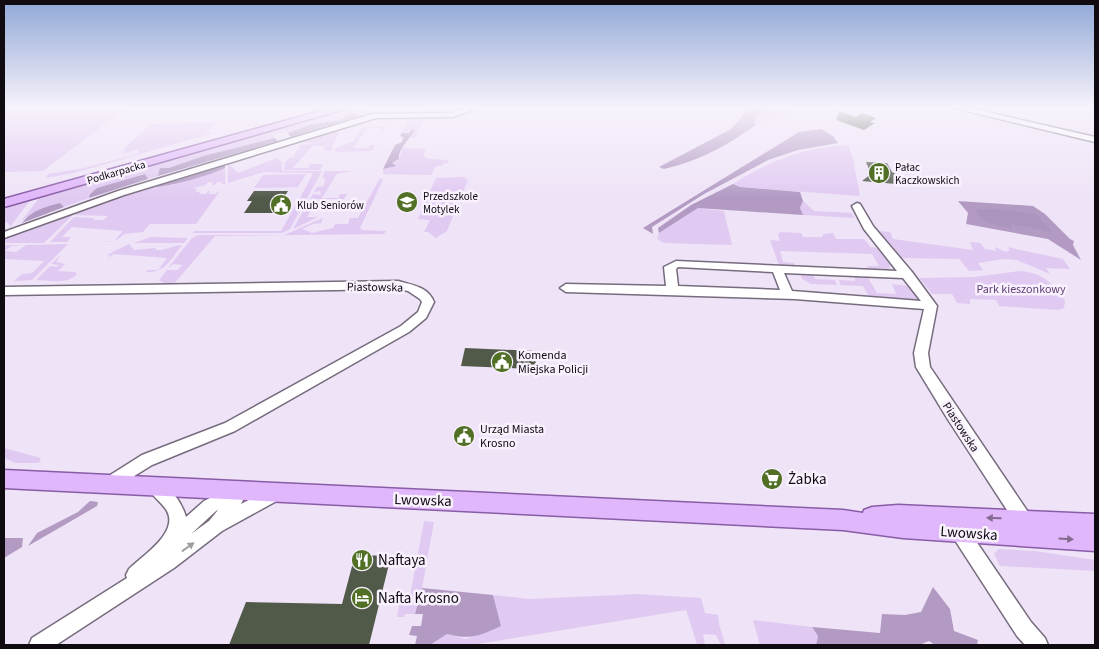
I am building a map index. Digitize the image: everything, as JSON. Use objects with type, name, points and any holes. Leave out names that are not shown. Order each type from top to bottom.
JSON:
[{"type":"main road","name":"Podkarpacka","points":[[4,196],[211,138]]},
{"type":"main road","name":"Podkarpacka","points":[[4,203],[236,138]]},
{"type":"main road","name":"Lwowska","points":[[4,479],[843,520],[903,528],[955,525],[1028,528],[1095,524]]},
{"type":"main road","name":"Lwowska","points":[[1028,528],[1095,540]]},
{"type":"street","points":[[4,235],[121,193],[300,138]]},
{"type":"street","points":[[856,206],[868,227],[931,306]]},
{"type":"street","points":[[672,290],[670,267],[676,264],[908,275]]},
{"type":"street","points":[[777,269],[787,294]]},
{"type":"street","name":"Piastowska","points":[[4,291],[398,286],[412,288],[425,296],[428,304],[427,310],[419,320],[404,329],[238,423],[147,460],[110,484]]},
{"type":"street","points":[[566,288],[787,294],[881,300],[931,306]]},
{"type":"street","name":"Piastowska","points":[[931,306],[921,353],[923,367],[1028,528]]},
{"type":"street","points":[[156,487],[173,504],[179,514],[172,541]]},
{"type":"street","points":[[215,527],[231,507],[240,490]]},
{"type":"street","points":[[104,603],[210,506],[240,490]]},
{"type":"street","points":[[39,645],[168,562],[215,527],[277,493]]},
{"type":"street","points":[[955,525],[1024,629],[1038,645]]},
{"type":"green space","points":[[4,138],[86,138],[43,171],[4,172]]},
{"type":"green space","points":[[135,138],[195,138],[74,173],[46,178],[48,174],[84,168],[139,152],[138,149],[123,154],[125,147]]},
{"type":"green space","points":[[249,138],[274,138],[203,156],[169,168],[161,168],[158,176],[148,179],[145,174],[90,193],[89,198],[64,207],[60,203],[25,218],[19,224],[41,196]]},
{"type":"green space","points":[[312,138],[336,138],[333,146],[324,144],[333,147],[331,151],[324,150],[325,146],[312,146],[293,168],[308,168],[310,164],[323,164],[320,170],[284,170],[285,162],[290,158],[299,156],[294,156],[300,145],[317,144],[299,142]]},
{"type":"green space","points":[[355,138],[360,138],[353,148],[368,148],[370,145],[375,145],[372,151],[335,152],[336,148],[354,141]]},
{"type":"green space","points":[[848,145],[853,159],[860,196],[740,187],[733,184],[761,168],[801,152]]},
{"type":"green space","points":[[403,148],[425,149],[423,156],[429,159],[449,160],[448,163],[442,164],[442,166],[436,166],[431,175],[383,174],[383,169],[395,165],[392,163],[398,161]]},
{"type":"green space","points":[[277,158],[282,163],[282,171],[322,171],[306,200],[299,200],[313,173],[264,172],[228,183],[228,163],[238,173]]},
{"type":"green space","points":[[225,168],[225,184],[217,182],[215,185],[212,185],[213,182],[208,182],[206,185],[193,188],[197,189],[196,192],[200,192],[199,194],[206,194],[210,191],[208,194],[215,194],[220,191],[196,224],[150,224],[143,232],[124,234],[114,241],[123,231],[72,227],[62,237],[71,237],[67,242],[50,242],[74,217],[103,220],[108,216],[75,215],[77,212],[154,186],[172,185]]},
{"type":"green space","points":[[325,171],[354,171],[336,175],[322,198],[338,198],[340,194],[347,194],[344,199],[310,199],[313,194],[321,195],[320,191],[314,192],[317,187],[324,186],[325,178],[322,178]]},
{"type":"green space","points":[[306,174],[298,187],[254,188],[263,175]]},
{"type":"green space","points":[[464,177],[468,180],[447,231],[436,238],[428,232],[424,232],[430,220],[418,219],[436,178]]},
{"type":"green space","points":[[380,178],[383,180],[360,228],[363,230],[386,231],[384,234],[215,236],[173,285],[167,285],[159,280],[167,270],[178,270],[182,265],[174,264],[168,268],[192,238],[198,235],[284,235],[323,218],[321,223],[302,229],[312,233],[333,228],[335,224],[348,224],[350,218],[358,218]]},
{"type":"green space","points":[[31,199],[10,227],[8,223],[4,222],[4,206]]},
{"type":"green space","points":[[298,201],[305,201],[290,229],[282,233],[193,233],[194,231],[281,231]]},
{"type":"green space","points":[[309,201],[317,201],[307,217],[318,217],[293,229]]},
{"type":"green space","points":[[803,201],[814,211],[852,213],[854,218],[803,215],[800,208]]},
{"type":"green space","points":[[698,208],[724,211],[732,245],[664,243],[657,239],[659,233]]},
{"type":"green space","points":[[74,214],[44,243],[4,243],[4,239]]},
{"type":"green space","points":[[879,231],[890,232],[893,239],[973,250],[970,242],[980,243],[985,249],[996,251],[995,247],[1006,252],[1010,250],[1007,247],[1063,259],[1070,269],[1046,268],[1050,274],[1017,260],[1004,259],[978,263],[983,270],[969,271],[959,259],[900,258]]},
{"type":"green space","points":[[780,232],[801,233],[803,237],[822,237],[823,234],[833,233],[836,239],[864,239],[871,247],[878,248],[891,265],[889,269],[868,269],[867,266],[879,266],[872,254],[780,251],[783,262],[794,263],[795,266],[779,265],[770,240],[780,241],[778,234]]},
{"type":"green space","points":[[151,237],[188,238],[184,243],[134,243]]},
{"type":"green space","points":[[66,244],[32,280],[14,281],[22,274],[32,273],[44,261],[4,259],[4,245],[23,245],[11,246],[5,251],[16,252],[26,245]]},
{"type":"green space","points":[[129,244],[134,250],[155,248],[160,250],[182,245],[171,260],[158,270],[167,258],[113,254],[107,260],[110,256],[107,255]]},
{"type":"green space","points":[[61,255],[56,262],[65,264],[58,271],[75,272],[77,274],[64,281],[36,280],[50,266],[56,267],[59,265],[51,264]]},
{"type":"green space","points":[[148,270],[158,270],[153,272],[146,272]]},
{"type":"green space","name":"Park kieszonkowy","points":[[1020,271],[1041,276],[1052,284],[1065,301],[1064,308],[1059,310],[999,306],[996,300],[970,299],[970,304],[957,303],[952,294],[932,294],[919,278],[974,277]]},
{"type":"green space","points":[[800,273],[813,273],[815,279],[835,280],[837,285],[811,284],[802,279]]},
{"type":"green space","points":[[855,275],[867,276],[877,293],[896,294],[892,284],[910,286],[919,297],[920,303],[875,298],[868,295],[863,286],[840,285],[839,280],[855,281]]},
{"type":"green space","points":[[4,448],[41,458],[39,463],[16,463],[4,458]]},
{"type":"green space","points":[[424,521],[434,522],[422,588],[415,614],[405,614],[404,617],[397,617],[400,601],[409,601]]},
{"type":"green space","points":[[999,549],[1035,551],[1095,560],[1095,571],[1000,566],[994,554]]},
{"type":"green space","points":[[639,594],[701,598],[705,613],[718,615],[725,644],[721,645],[716,635],[703,634],[705,645],[693,645],[697,644],[686,610],[471,645],[430,645],[447,634],[466,639],[501,626],[493,595],[530,599]]},
{"type":"green space","points":[[753,620],[812,627],[818,636],[816,645],[760,645]]},
{"type":"shaded area","points":[[274,138],[278,141],[158,176],[160,168],[169,168],[203,156]]},
{"type":"shaded area","points":[[403,138],[409,138],[400,152],[399,159],[392,163],[396,166],[383,169],[395,145],[402,142]]},
{"type":"shaded area","points":[[713,138],[736,138],[712,152],[689,161],[664,169],[659,167]]},
{"type":"shaded area","points":[[789,138],[835,138],[838,143],[798,150],[768,160],[704,194],[652,227],[653,234],[643,228]]},
{"type":"shaded area","points":[[225,165],[225,168],[219,171],[200,177],[154,187]]},
{"type":"shaded area","points":[[145,174],[148,179],[89,198],[90,194],[97,188]]},
{"type":"shaded area","points":[[733,184],[740,187],[800,192],[803,201],[800,208],[803,215],[698,208],[659,233],[658,228],[691,205]]},
{"type":"shaded area","points":[[958,201],[1033,206],[1045,214],[1074,241],[1073,245],[1081,260],[1048,239],[966,224],[968,213]]},
{"type":"shaded area","points":[[60,203],[64,207],[22,223],[34,212]]},
{"type":"shaded area","points":[[994,209],[1036,214],[1052,232],[1012,224],[1011,228],[996,225],[978,215],[976,210]]},
{"type":"shaded area","points":[[90,501],[98,502],[97,506],[28,546],[37,533],[78,512]]},
{"type":"shaded area","points":[[4,538],[23,538],[22,547],[4,558]]},
{"type":"shaded area","points":[[933,587],[950,609],[954,631],[978,640],[977,645],[935,645],[929,641],[919,645],[816,645],[818,636],[812,627],[880,633],[882,614],[905,615],[921,612]]},
{"type":"shaded area","points":[[422,588],[493,595],[501,626],[475,636],[462,637],[447,634],[430,645],[415,645],[417,636],[409,635],[412,626],[421,626],[423,614],[415,614]]},
{"type":"building","name":"Pałac Kaczkowskich","points":[[866,162],[887,163],[892,172],[907,178],[896,184],[862,181],[871,174]]},
{"type":"building","points":[[254,191],[288,191],[281,202],[287,202],[281,213],[244,213],[252,201],[247,201]]},
{"type":"building","name":"Komenda Miejska Policji","points":[[465,348],[537,351],[535,369],[461,366]]},
{"type":"building","name":"Nafta Krosno","points":[[355,555],[391,556],[369,645],[229,645],[246,602],[342,604]]},
{"type":"place","name":"Pałac Kaczkowskich","points":[[879,173]]},
{"type":"place","name":"Przedszkole Motylek","points":[[407,202]]},
{"type":"place","name":"Klub Seniorów","points":[[281,205]]},
{"type":"place","name":"Komenda Miejska Policji","points":[[502,362]]},
{"type":"place","name":"Urząd Miasta Krosno","points":[[464,436]]},
{"type":"place","name":"Żabka","points":[[772,479]]},
{"type":"place","name":"Naftaya","points":[[362,560]]},
{"type":"place","name":"Nafta Krosno","points":[[362,598]]}]
